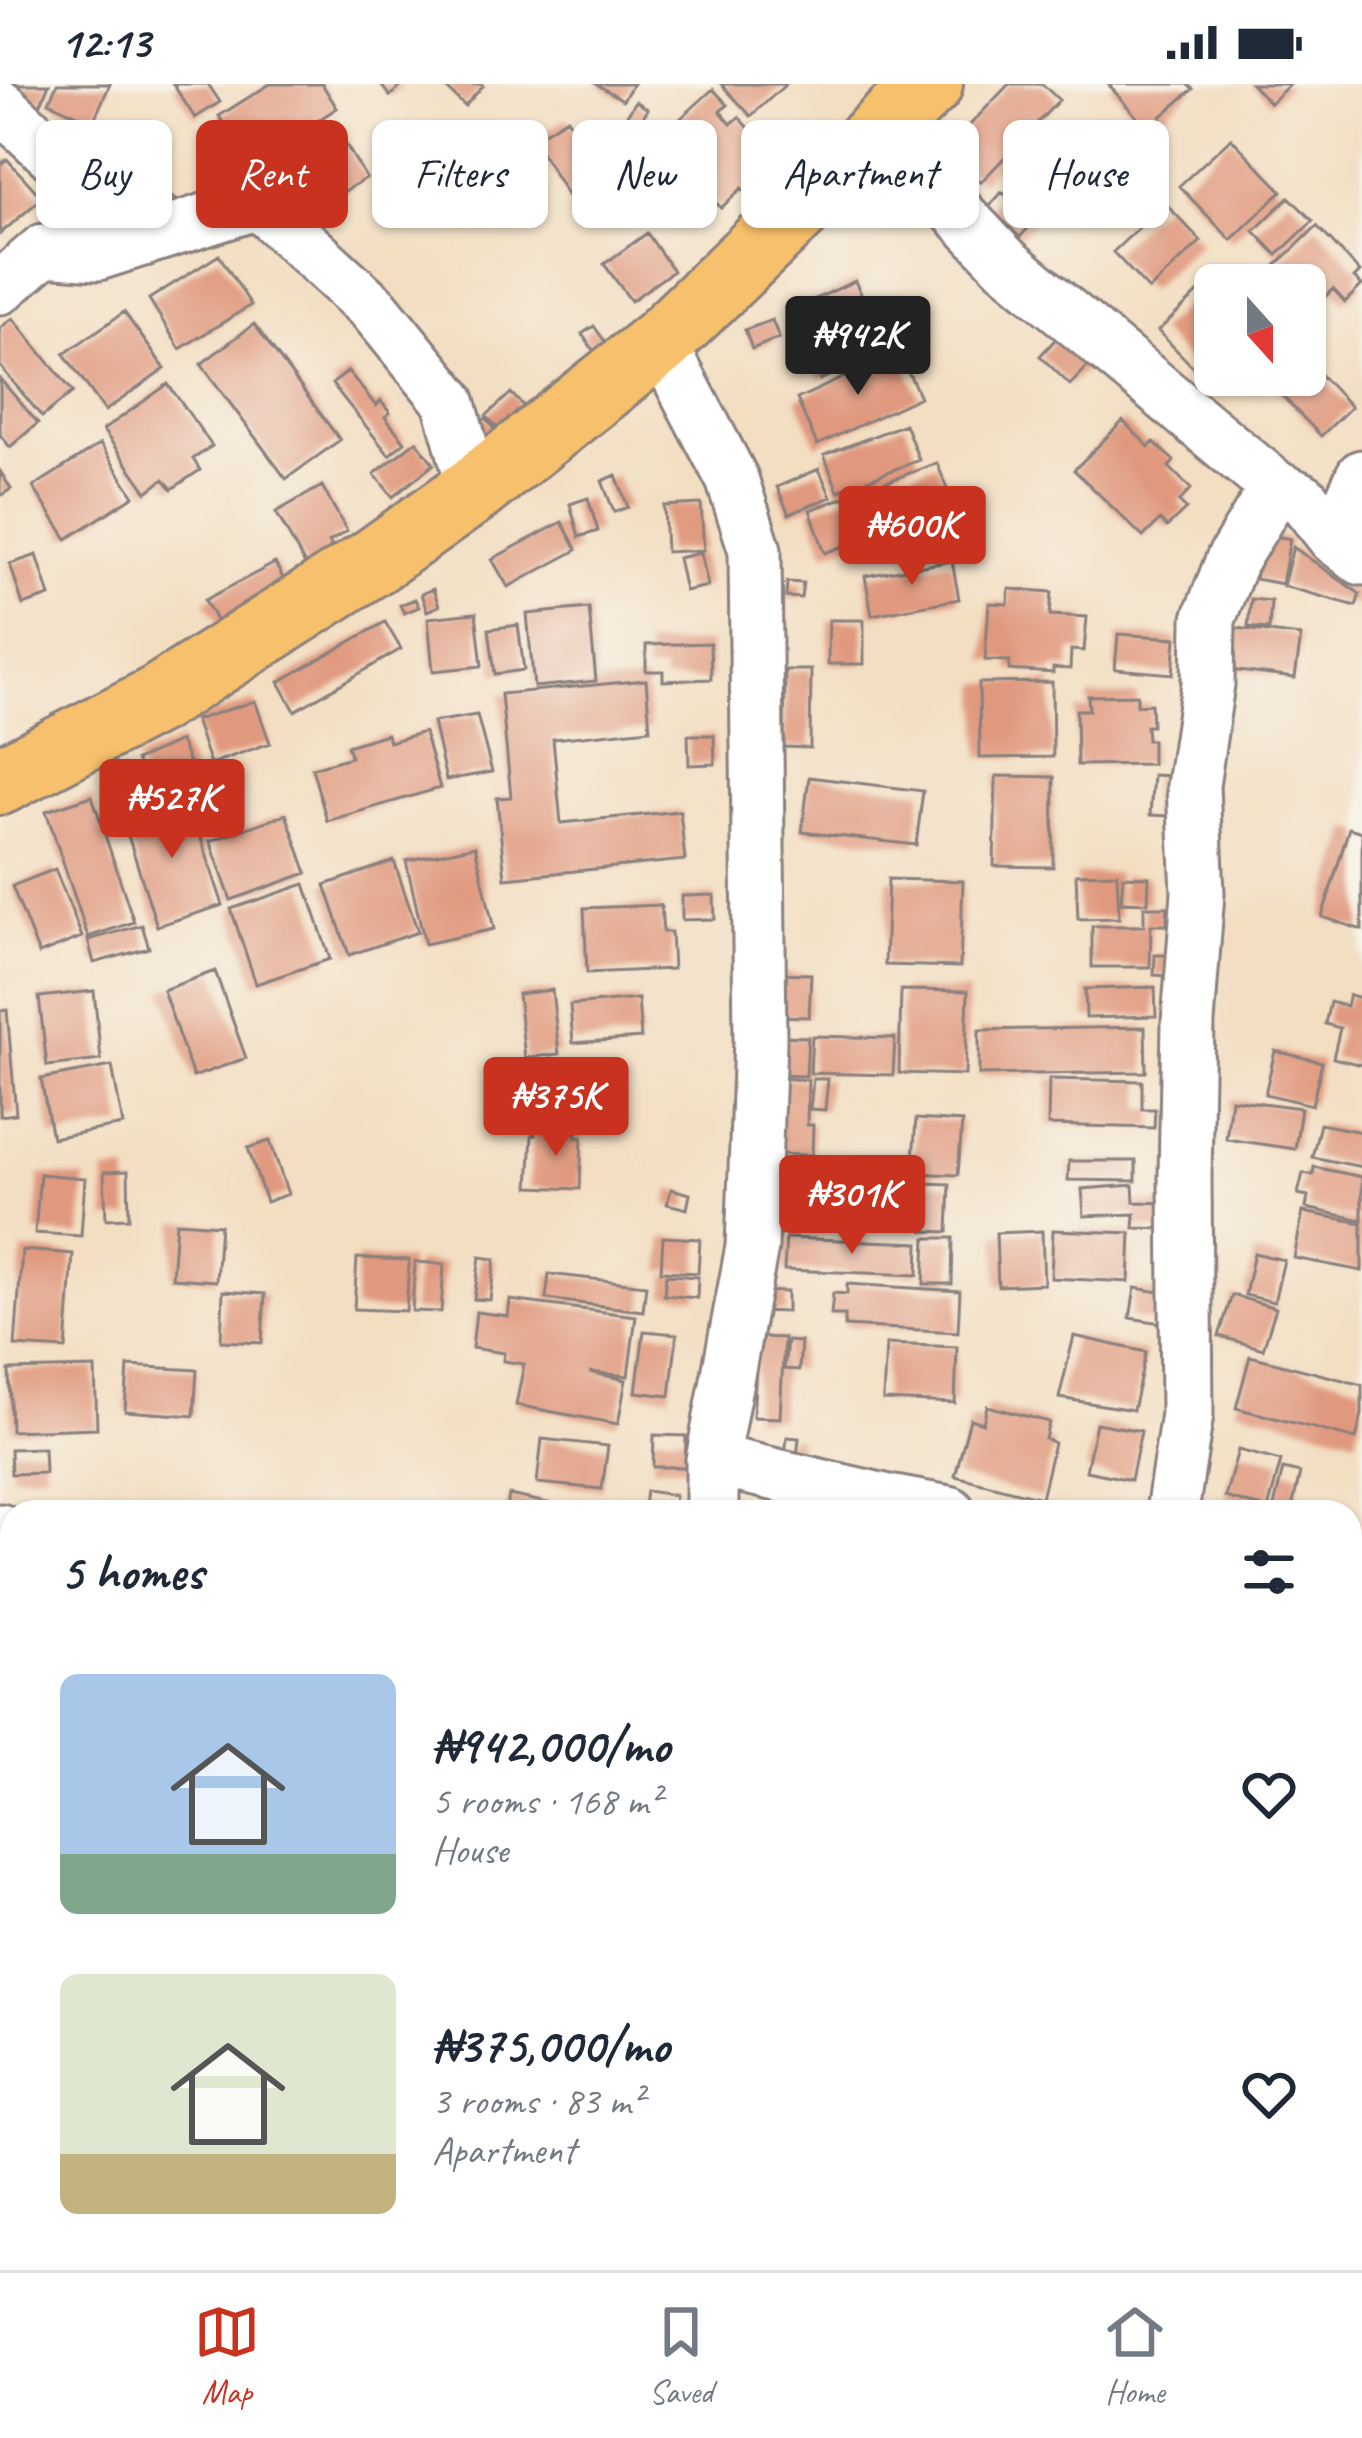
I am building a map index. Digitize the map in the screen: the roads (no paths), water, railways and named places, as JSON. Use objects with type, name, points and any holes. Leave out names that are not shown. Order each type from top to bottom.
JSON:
[{"type":"main road","points":[[889,120],[929,84]]},
{"type":"main road","points":[[0,781],[158,699],[373,562],[474,490],[660,342],[777,228]]},
{"type":"street","points":[[0,105],[144,240]]},
{"type":"street","points":[[0,288],[44,250],[98,254],[258,202],[374,309],[448,401],[474,490]]},
{"type":"street","points":[[972,228],[1006,263],[1319,521]]},
{"type":"street","points":[[660,342],[732,479],[755,550],[760,1041],[752,1247],[712,1460],[712,1500]]},
{"type":"street","points":[[1319,521],[1362,464]]},
{"type":"street","points":[[1174,1500],[1187,1414],[1187,1044],[1198,893],[1193,786],[1208,684],[1209,619],[1232,560],[1319,521],[1362,476]]},
{"type":"street","points":[[712,1460],[885,1500]]}]
